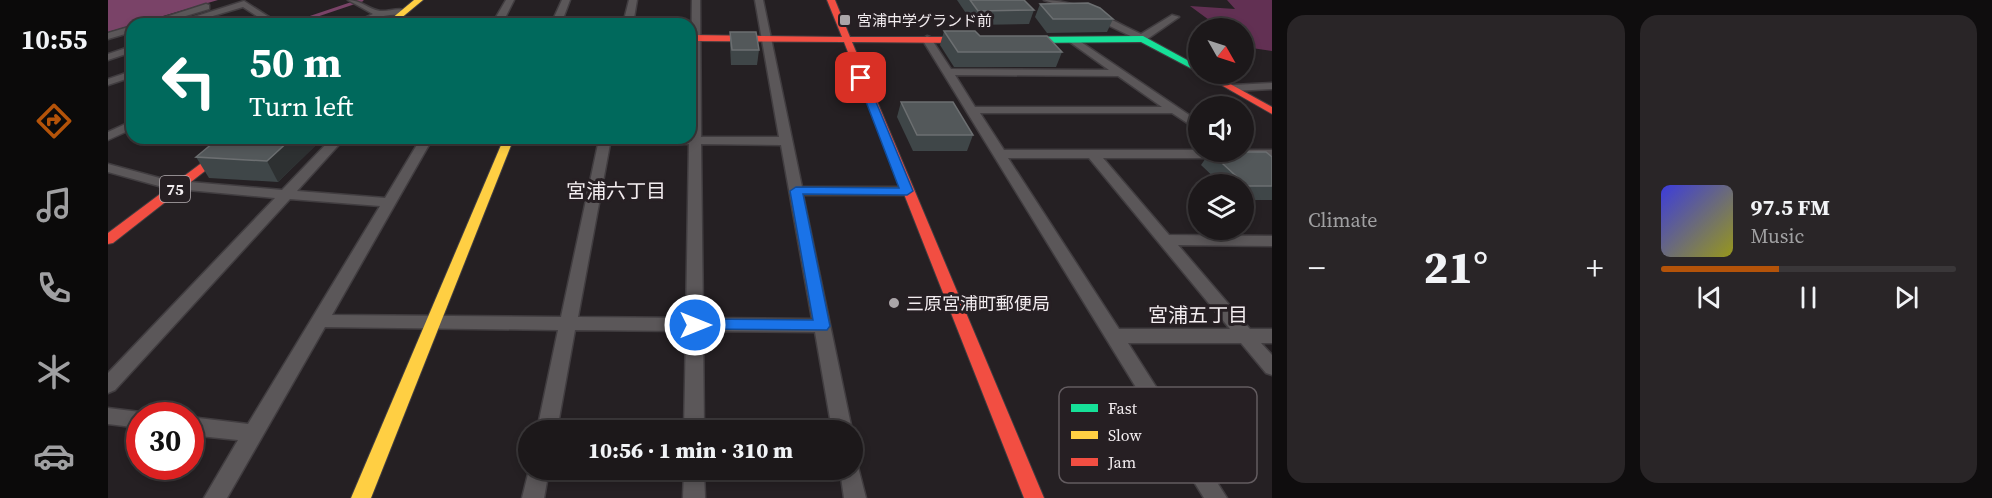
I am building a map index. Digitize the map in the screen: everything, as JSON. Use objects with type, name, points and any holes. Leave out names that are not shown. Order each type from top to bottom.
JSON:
[{"type":"street","points":[[170,18],[232,0]]},
{"type":"street","points":[[352,0],[382,18]]},
{"type":"street","points":[[387,18],[404,12],[419,0]]},
{"type":"street","points":[[500,18],[510,0]]},
{"type":"street","points":[[558,18],[566,0]]},
{"type":"street","points":[[629,18],[633,0]]},
{"type":"street","points":[[695,18],[696,0]]},
{"type":"street","points":[[759,0],[840,420]]},
{"type":"street","points":[[831,0],[1034,498]]},
{"type":"street","points":[[1048,0],[1094,15],[1188,64]]},
{"type":"street","points":[[200,18],[198,17],[244,4],[266,18]]},
{"type":"street","points":[[1143,39],[1146,34],[1175,17]]},
{"type":"street","points":[[108,36],[126,31]]},
{"type":"street","points":[[696,38],[983,40]]},
{"type":"street","points":[[927,39],[1146,387]]},
{"type":"street","points":[[1016,40],[1143,39]]},
{"type":"street","points":[[1072,40],[1188,119]]},
{"type":"street","points":[[108,57],[126,51]]},
{"type":"street","points":[[948,72],[1120,73]]},
{"type":"street","points":[[108,82],[126,76]]},
{"type":"street","points":[[1225,84],[1272,111]]},
{"type":"street","points":[[1233,88],[1272,86]]},
{"type":"street","points":[[972,110],[1176,110]]},
{"type":"street","points":[[108,126],[126,118]]},
{"type":"street","points":[[108,136],[126,128]]},
{"type":"street","points":[[696,141],[787,141]]},
{"type":"street","name":"75","points":[[108,240],[234,144]]},
{"type":"street","points":[[108,385],[333,144]]},
{"type":"street","points":[[215,498],[423,144]]},
{"type":"street","points":[[361,498],[507,144]]},
{"type":"street","points":[[549,420],[604,144]]},
{"type":"street","points":[[694,420],[696,144]]},
{"type":"street","points":[[999,154],[1188,153]]},
{"type":"street","points":[[1254,153],[1272,154]]},
{"type":"street","points":[[1094,154],[1272,368]]},
{"type":"street","points":[[109,168],[180,186],[388,202]]},
{"type":"street","points":[[796,191],[907,191]]},
{"type":"street","points":[[1166,240],[1272,241]]},
{"type":"street","points":[[319,321],[822,326]]},
{"type":"street","points":[[1114,336],[1272,336]]},
{"type":"street","points":[[108,416],[126,418]]},
{"type":"street","points":[[204,428],[253,433]]},
{"type":"street","points":[[533,498],[537,480]]},
{"type":"street","points":[[694,480],[694,498]]},
{"type":"street","points":[[852,480],[855,498]]},
{"type":"street","points":[[1207,483],[1216,498]]},
{"type":"shaded area","points":[[108,0],[218,0],[156,18],[126,18],[126,27],[108,32]]},
{"type":"shaded area","points":[[1227,0],[1272,0],[1272,51],[1254,48],[1254,18],[1206,18],[1190,6],[1235,9]]},
{"type":"building","points":[[970,0],[1024,0],[1034,10],[978,11]]},
{"type":"building","points":[[1088,3],[1100,8],[1113,19],[1053,19],[1040,4]]},
{"type":"building","points":[[944,31],[975,31],[980,36],[1047,36],[1062,52],[958,52]]},
{"type":"building","points":[[730,32],[756,32],[759,50],[732,50]]},
{"type":"building","points":[[901,102],[953,102],[973,135],[917,135]]},
{"type":"building","points":[[212,144],[285,144],[267,161],[196,157]]},
{"type":"building","points":[[1254,152],[1266,152],[1272,157],[1272,186],[1254,186],[1254,174],[1234,174],[1221,162],[1254,162]]},
{"type":"waterway","points":[[309,18],[362,0]]},
{"type":"traffic: fast","points":[[1026,40],[1143,39],[1188,64]]},
{"type":"traffic: slow","points":[[396,18],[419,0]]},
{"type":"traffic: slow","points":[[361,498],[507,144]]},
{"type":"traffic: jam","points":[[831,0],[1034,498]]},
{"type":"traffic: jam","points":[[696,38],[966,40]]},
{"type":"traffic: jam","points":[[1224,84],[1272,111]]},
{"type":"traffic: jam","points":[[108,240],[234,144]]},
{"type":"place","name":"宮浦中学グランド前","points":[[845,20]]},
{"type":"place","name":"三原宮浦町郵便局","points":[[894,303]]},
{"type":"district","name":"宮浦六丁目","points":[[616,191]]},
{"type":"district","name":"宮浦五丁目","points":[[1198,315]]},
{"type":"route","points":[[695,325],[822,326],[796,191],[907,191],[861,78]]}]
